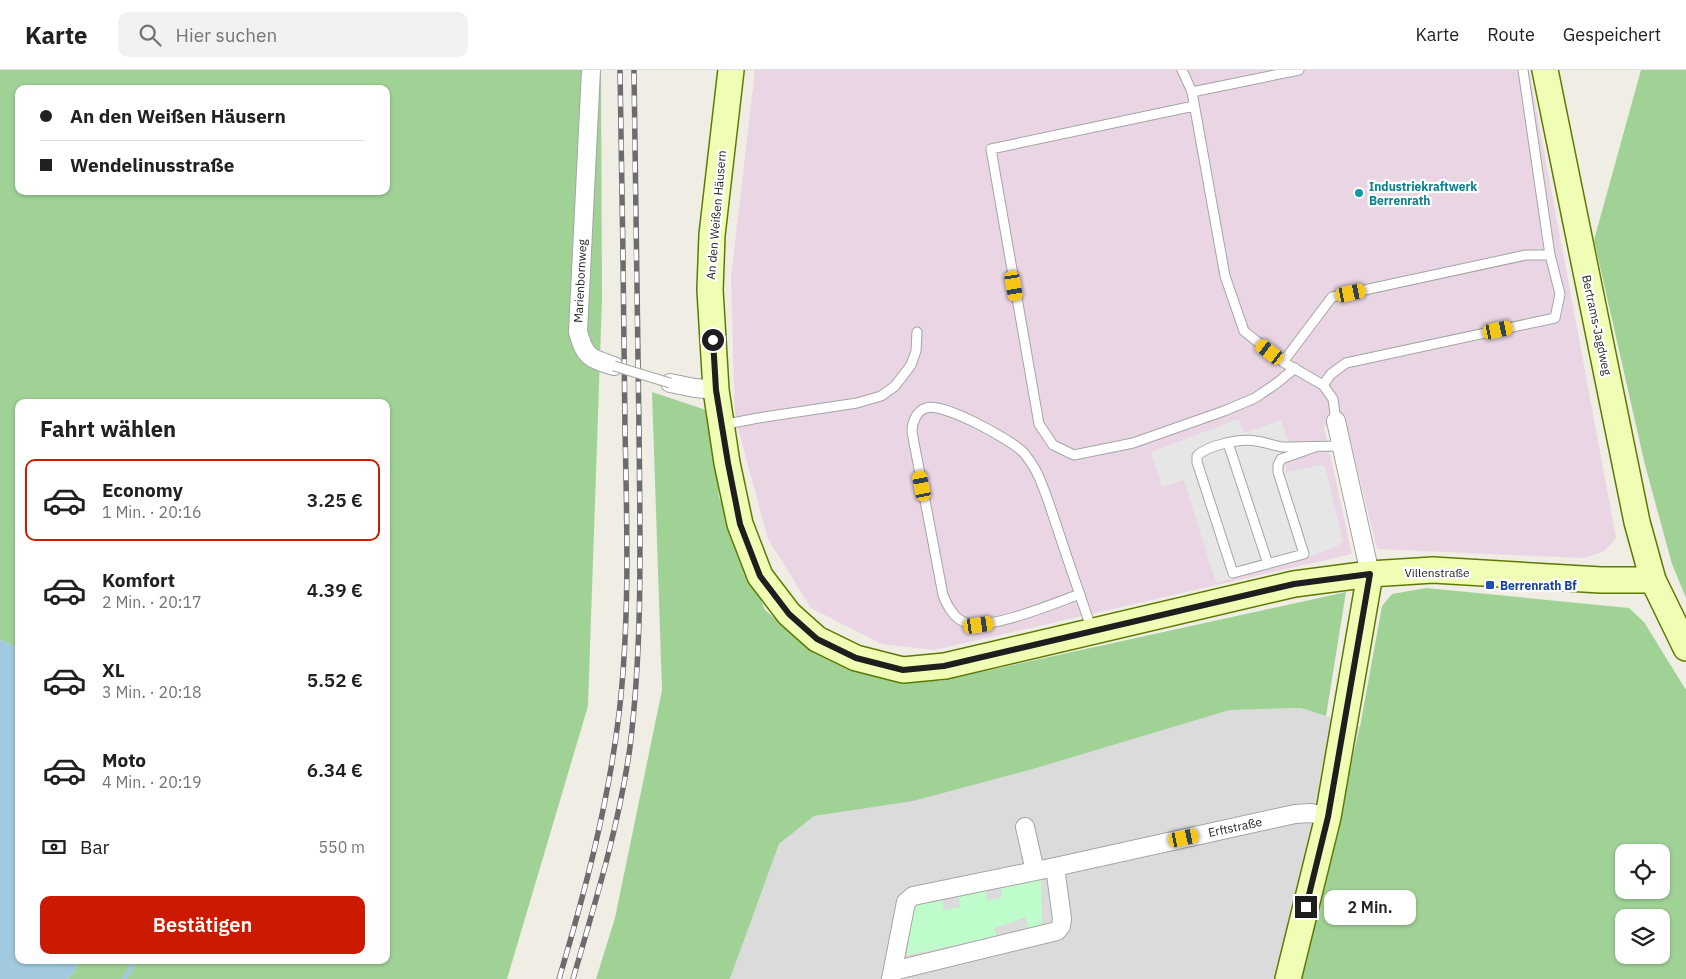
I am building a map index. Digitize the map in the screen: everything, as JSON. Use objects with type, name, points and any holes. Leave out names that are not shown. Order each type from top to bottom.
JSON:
[{"type":"main road","name":"An den Weißen Häusern","points":[[716,390],[710,290],[712,235],[731,70]]},
{"type":"main road","name":"Bertrams-Jagdweg","points":[[1541,71],[1637,522],[1653,580],[1686,648]]},
{"type":"main road","name":"Villenstraße","points":[[716,390],[740,524],[760,576],[789,614],[817,639],[856,658],[903,670],[944,666],[1294,584],[1370,574],[1433,570],[1601,580],[1653,580]]},
{"type":"main road","points":[[1288,979],[1328,817],[1370,574]]},
{"type":"street","name":"Marienbornweg","points":[[591,70],[578,332],[583,350],[596,360],[614,366]]},
{"type":"street","name":"Marienbornweg","points":[[670,383],[716,390]]},
{"type":"street","points":[[1336,421],[1370,574]]},
{"type":"street","name":"Erftstraße","points":[[1055,867],[1062,919],[1061,926],[1057,931],[892,975],[906,902],[913,896],[1295,814],[1312,813],[1328,817]]},
{"type":"street","points":[[1025,827],[1035,871]]},
{"type":"lane","points":[[1182,70],[1192,92],[1225,276],[1244,331],[1283,362],[1323,385],[1333,399],[1336,421]]},
{"type":"lane","points":[[1192,92],[1299,70]]},
{"type":"lane","points":[[1323,385],[1331,374],[1346,363],[1555,318],[1560,294],[1550,255],[1541,71]]},
{"type":"lane","points":[[1194,106],[990,149],[1038,424],[1053,445],[1074,455],[1133,443],[1224,412],[1255,398],[1295,368]]},
{"type":"lane","points":[[1283,362],[1332,297],[1526,255],[1550,255]]},
{"type":"lane","points":[[722,425],[857,403],[881,396],[895,386],[911,365],[916,351],[917,332]]},
{"type":"lane","name":"Marienbornweg","points":[[614,366],[670,383]]},
{"type":"lane","points":[[1080,594],[1012,618],[995,622],[979,625],[968,624],[960,620],[947,605],[943,594],[912,432],[912,422],[918,414],[926,408],[938,407],[999,434],[1024,453],[1035,469],[1044,488],[1080,594],[1092,632]]},
{"type":"lane","points":[[1315,447],[1281,460],[1278,465],[1278,472],[1304,554],[1233,574],[1197,462],[1197,456],[1202,452],[1228,443],[1254,440],[1280,447],[1341,446]]},
{"type":"lane","points":[[1228,443],[1268,564]]},
{"type":"shaded area","points":[[755,70],[1529,70],[1616,538],[1604,551],[1584,558],[1377,549],[1345,419],[1324,427],[1352,554],[934,650],[882,644],[811,608],[768,539],[735,417],[731,278]]},
{"type":"shaded area","points":[[1239,419],[1244,433],[1281,420],[1288,441],[1286,472],[1320,465],[1325,466],[1343,541],[1336,547],[1303,559],[1216,583],[1184,480],[1162,487],[1151,452]]},
{"type":"shaded area","points":[[1301,708],[1360,727],[1300,979],[729,979],[779,844],[814,816],[913,800],[1033,769],[1230,710]]},
{"type":"green space","points":[[0,70],[601,70],[602,299],[588,706],[507,979],[67,979],[74,972],[78,964],[390,964],[390,399],[15,399],[15,646],[0,640]]},
{"type":"green space","points":[[1641,70],[1686,70],[1686,598],[1672,564],[1645,465],[1594,240]]},
{"type":"green space","points":[[652,392],[712,412],[719,497],[765,610],[811,648],[877,677],[940,681],[1346,592],[1326,716],[1301,708],[1230,710],[1033,769],[913,801],[814,816],[779,844],[729,979],[596,979],[615,918],[662,690]]},
{"type":"green space","points":[[1426,588],[1629,608],[1644,622],[1686,690],[1686,979],[1300,979],[1360,727],[1382,606],[1392,594]]},
{"type":"green space","points":[[1041,877],[1042,928],[1029,930],[1026,917],[994,928],[997,937],[907,955],[913,904],[941,898],[944,910],[960,907],[958,894],[985,887],[988,901],[1002,897],[1001,886]]},
{"type":"water","points":[[0,640],[15,646],[15,964],[78,964],[74,972],[67,979],[0,979]]},
{"type":"waterway","points":[[124,979],[133,964]]},
{"type":"railway","points":[[559,979],[587,881],[609,782],[619,714],[625,643],[627,536],[620,70]]},
{"type":"railway","points":[[573,979],[606,864],[620,806],[630,747],[637,668],[640,508],[634,70]]},
{"type":"place","name":"Industriekraftwerk Berrenrath","points":[[1359,193]]},
{"type":"place","name":"Berrenrath Bf","points":[[1490,585]]},
{"type":"route","points":[[713,340],[716,390],[740,524],[760,576],[789,614],[817,639],[856,658],[903,670],[944,666],[1294,584],[1370,574],[1328,817],[1306,907]]}]
